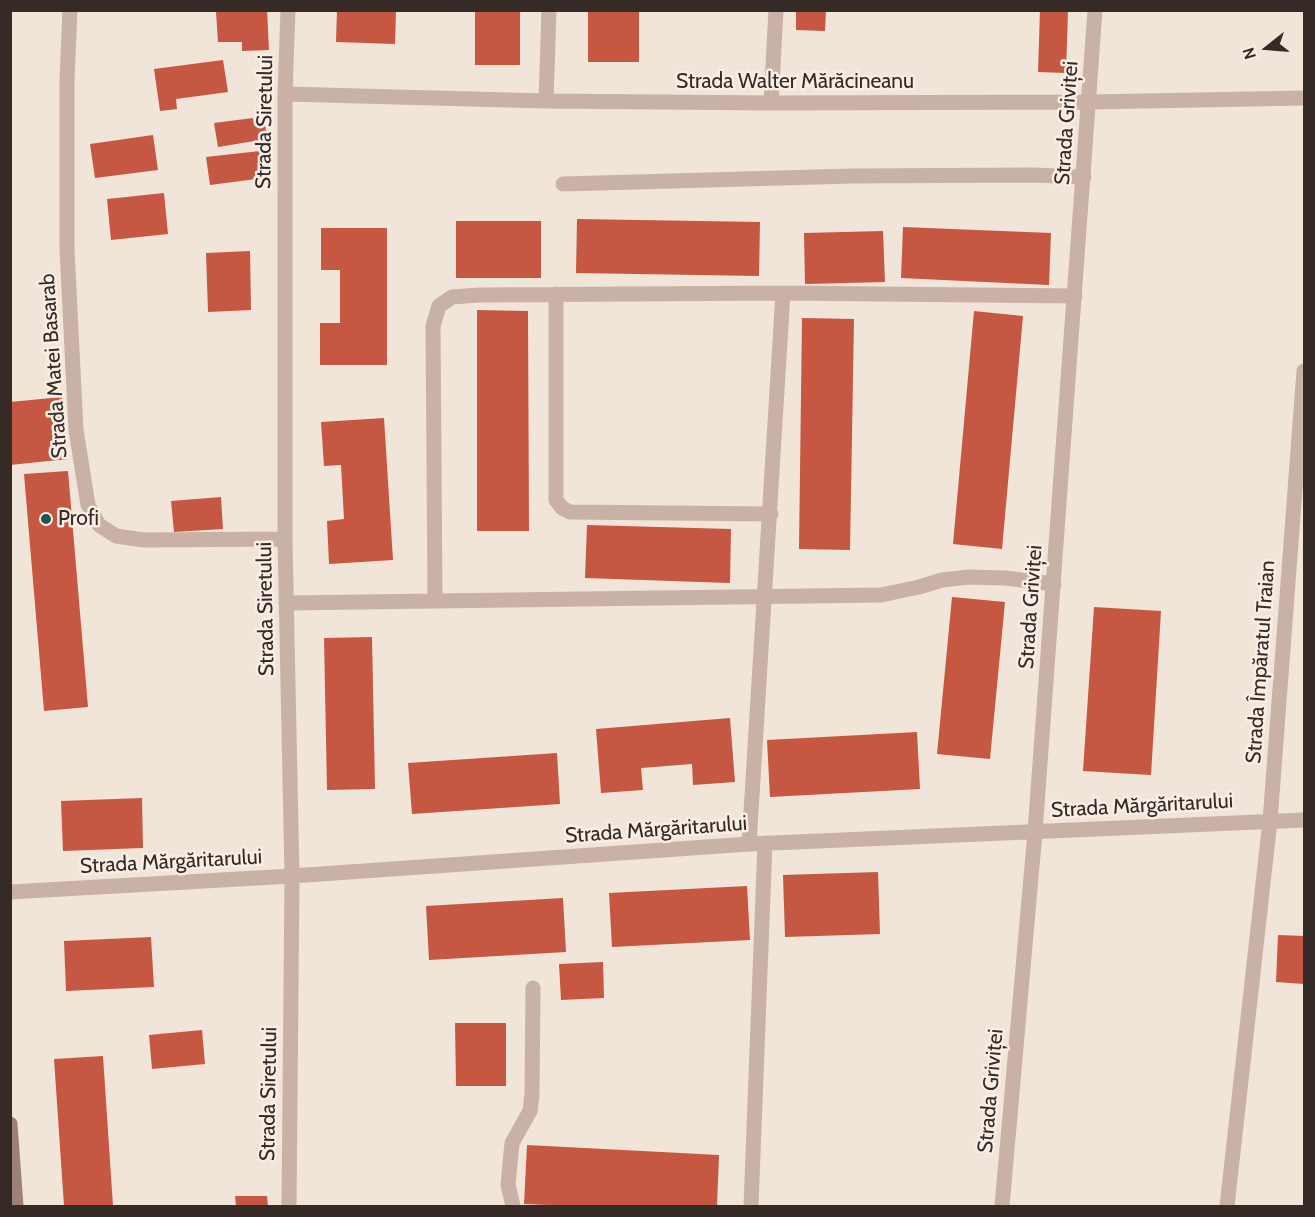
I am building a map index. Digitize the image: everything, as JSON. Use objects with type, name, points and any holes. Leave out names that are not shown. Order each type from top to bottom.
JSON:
[{"type":"street","name":"Strada Matei Basarab","points":[[70,10],[67,81],[67,249],[76,430],[88,505],[99,525],[116,536],[144,540],[285,539]]},
{"type":"street","name":"Strada Siretului","points":[[288,10],[285,94],[285,539],[292,876],[289,1206]]},
{"type":"street","points":[[546,101],[549,10]]},
{"type":"street","points":[[771,104],[776,10]]},
{"type":"street","name":"Strada Griviței","points":[[1002,1206],[1035,832],[1076,296],[1095,10]]},
{"type":"street","name":"Strada Walter Mărăcineanu","points":[[285,94],[771,104],[1305,98]]},
{"type":"street","points":[[563,184],[852,176],[1084,177]]},
{"type":"street","points":[[749,844],[783,293]]},
{"type":"street","points":[[435,601],[433,326],[439,306],[452,297],[783,293],[1076,296]]},
{"type":"street","points":[[556,294],[556,500],[562,508],[570,512],[771,514]]},
{"type":"street","name":"Strada Împăratul Traian","points":[[1227,1206],[1270,821],[1305,371]]},
{"type":"street","points":[[286,603],[881,595],[942,580],[968,577],[1005,578],[1054,584]]},
{"type":"street","name":"Strada Mărgăritarului","points":[[10,892],[292,876],[765,843],[1305,819]]},
{"type":"street","points":[[751,1206],[765,843]]},
{"type":"street","points":[[513,1206],[508,1185],[512,1143],[530,1111],[532,1094],[533,988]]},
{"type":"street","points":[[10,1124],[16,1206]]},
{"type":"building","points":[[267,10],[269,50],[242,51],[242,42],[218,42],[216,12]]},
{"type":"building","points":[[337,10],[396,10],[395,44],[336,42]]},
{"type":"building","points":[[475,10],[520,10],[520,65],[475,65]]},
{"type":"building","points":[[588,10],[639,10],[639,62],[588,62]]},
{"type":"building","points":[[796,10],[826,10],[825,31],[796,30]]},
{"type":"building","points":[[1040,10],[1068,10],[1066,73],[1038,72]]},
{"type":"building","points":[[223,60],[228,92],[176,99],[177,109],[160,111],[154,69]]},
{"type":"building","points":[[253,118],[254,125],[265,124],[267,139],[218,147],[214,123]]},
{"type":"building","points":[[153,135],[158,170],[95,178],[90,144]]},
{"type":"building","points":[[260,151],[264,178],[210,185],[206,157]]},
{"type":"building","points":[[164,193],[168,234],[111,240],[107,199]]},
{"type":"building","points":[[577,219],[760,222],[759,276],[576,273]]},
{"type":"building","points":[[456,221],[541,221],[541,278],[456,278]]},
{"type":"building","points":[[903,227],[1051,233],[1049,285],[901,278]]},
{"type":"building","points":[[321,228],[387,228],[387,365],[320,365],[320,323],[340,323],[340,270],[321,270]]},
{"type":"building","points":[[883,231],[885,282],[805,284],[804,233]]},
{"type":"building","points":[[250,251],[251,310],[208,312],[206,253]]},
{"type":"building","points":[[477,310],[528,311],[529,531],[477,531]]},
{"type":"building","points":[[974,311],[1023,316],[1002,549],[953,544]]},
{"type":"building","points":[[802,318],[854,319],[850,550],[799,549]]},
{"type":"building","points":[[62,397],[68,459],[10,465],[10,402]]},
{"type":"building","points":[[384,418],[393,560],[329,564],[327,521],[344,519],[341,465],[324,466],[321,422]]},
{"type":"building","points":[[68,471],[88,707],[44,711],[24,474]]},
{"type":"building","points":[[221,497],[223,529],[174,532],[171,501]]},
{"type":"building","points":[[587,525],[731,529],[730,583],[585,578]]},
{"type":"building","points":[[952,597],[1005,602],[990,759],[937,754]]},
{"type":"building","points":[[1094,607],[1161,611],[1151,775],[1083,771]]},
{"type":"building","points":[[372,637],[375,789],[327,790],[324,638]]},
{"type":"building","points":[[730,718],[735,782],[693,785],[692,764],[641,768],[643,790],[601,793],[596,729]]},
{"type":"building","points":[[917,732],[920,789],[770,797],[767,740]]},
{"type":"building","points":[[557,753],[560,804],[412,814],[408,763]]},
{"type":"building","points":[[142,798],[143,848],[63,851],[61,801]]},
{"type":"building","points":[[878,872],[880,934],[785,937],[783,875]]},
{"type":"building","points":[[747,886],[750,940],[612,947],[609,893]]},
{"type":"building","points":[[563,898],[566,952],[429,960],[426,906]]},
{"type":"building","points":[[1278,935],[1304,936],[1304,984],[1276,982]]},
{"type":"building","points":[[151,937],[154,987],[66,991],[64,941]]},
{"type":"building","points":[[603,962],[604,998],[561,1000],[559,964]]},
{"type":"building","points":[[455,1023],[506,1023],[506,1086],[456,1086]]},
{"type":"building","points":[[202,1030],[205,1064],[152,1069],[149,1035]]},
{"type":"building","points":[[103,1056],[113,1206],[64,1206],[54,1059]]},
{"type":"building","points":[[527,1145],[719,1155],[717,1206],[524,1204]]},
{"type":"building","points":[[235,1196],[267,1196],[268,1206],[236,1206]]},
{"type":"place","name":"Profi","points":[[46,519]]}]
